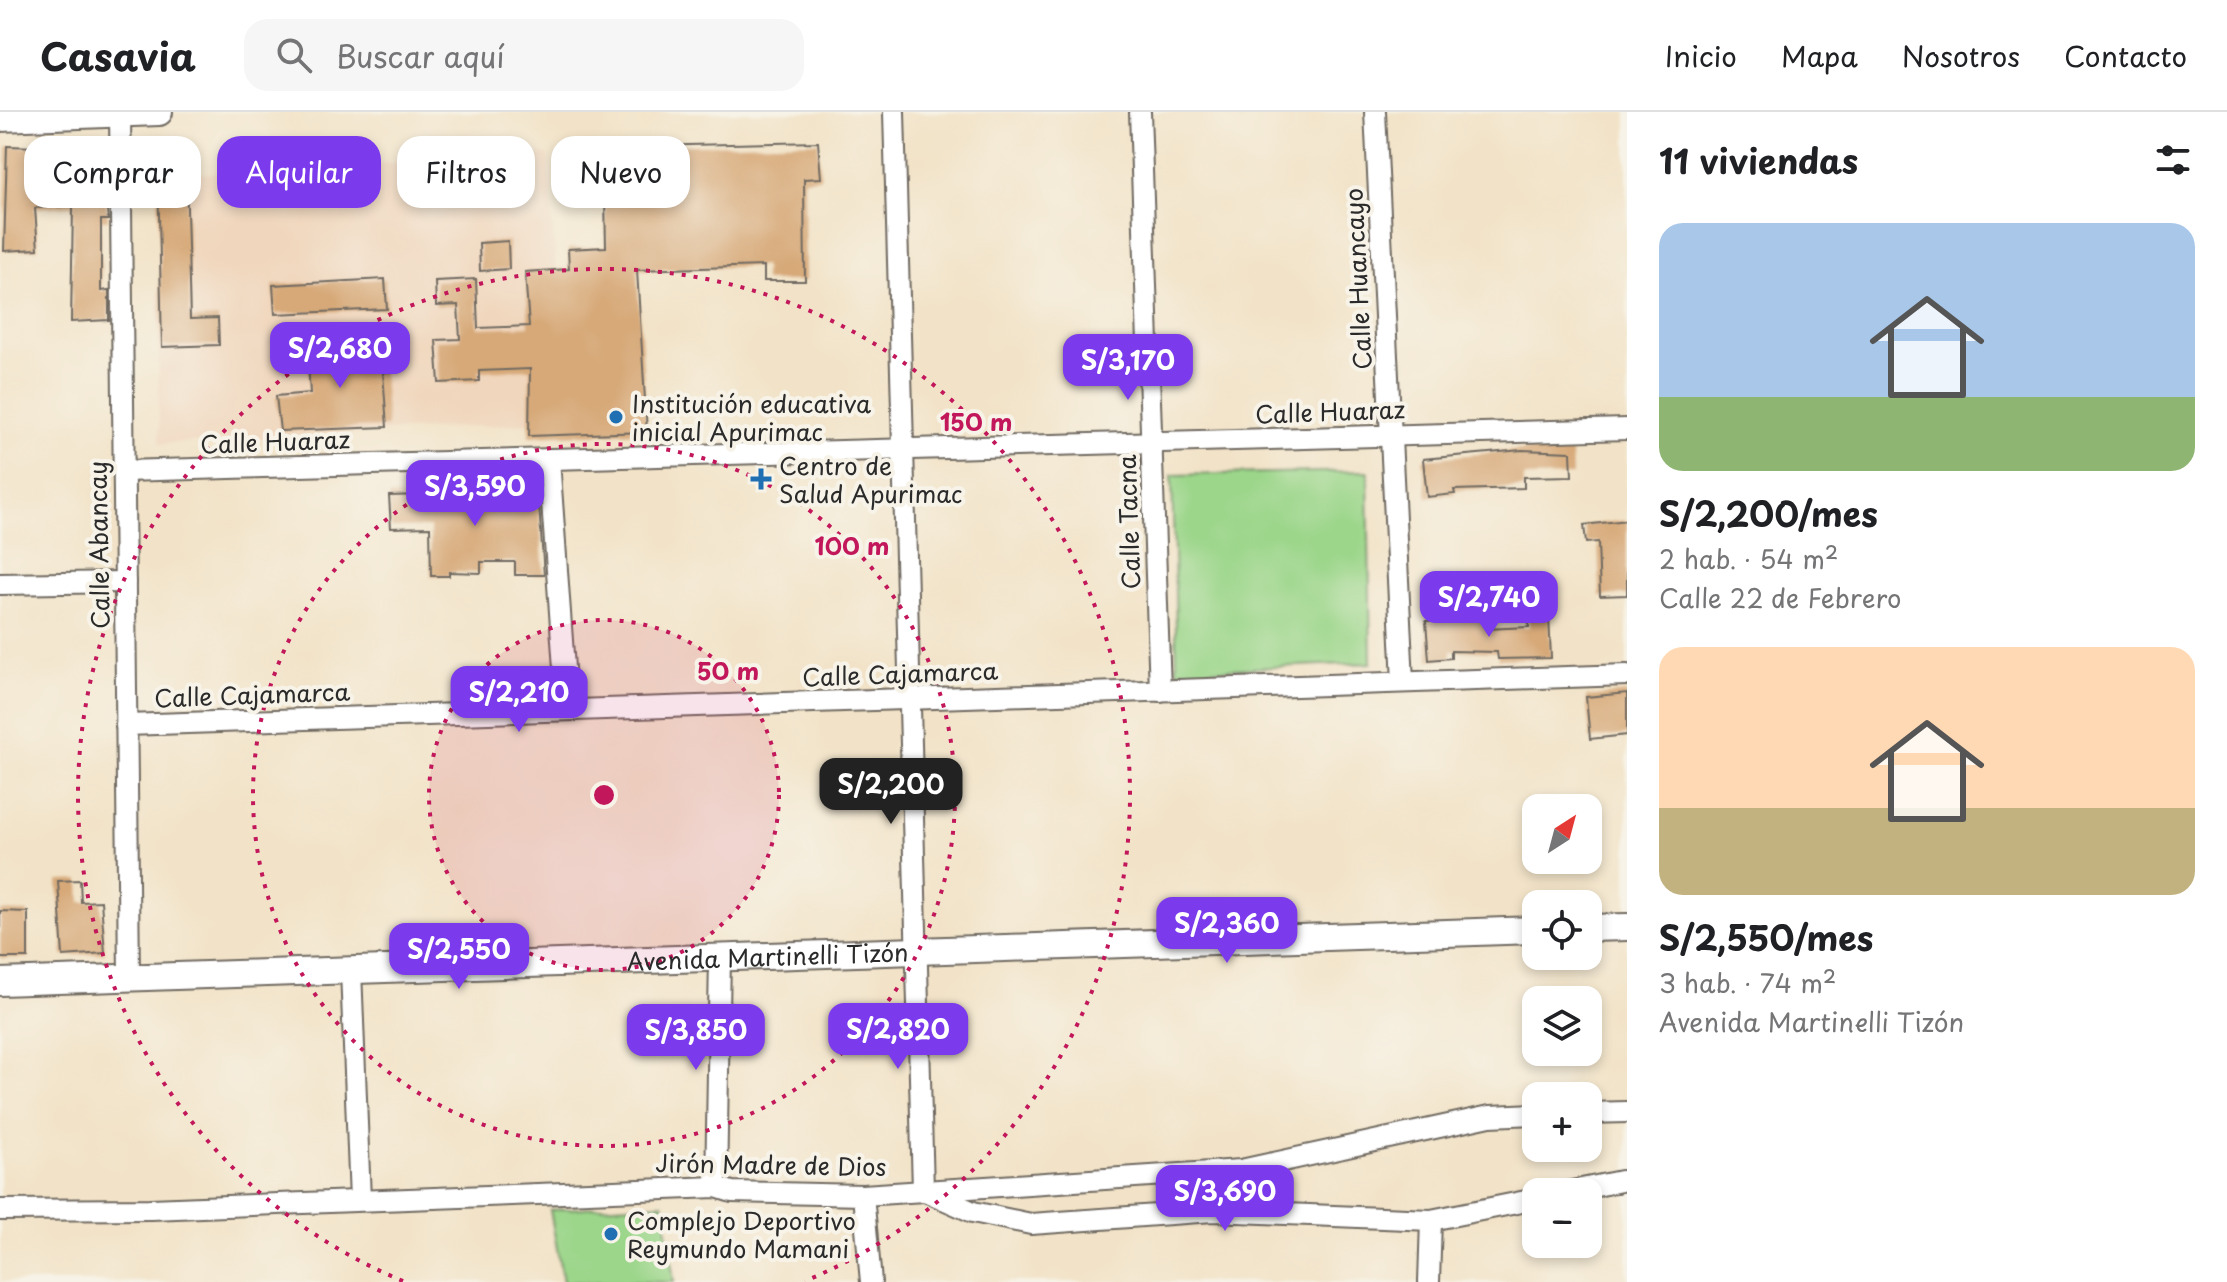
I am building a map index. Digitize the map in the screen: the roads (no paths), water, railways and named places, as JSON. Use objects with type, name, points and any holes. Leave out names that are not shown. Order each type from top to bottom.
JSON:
[{"type":"street","points":[[0,118],[159,112]]},
{"type":"street","points":[[894,112],[923,1190],[973,1212],[1031,1224],[1213,1211],[1431,1220],[1522,1202]]},
{"type":"street","name":"Calle Tacna","points":[[1140,112],[1160,691]]},
{"type":"street","name":"Calle Huancayo","points":[[1375,112],[1403,682]]},
{"type":"street","name":"Calle Abancay","points":[[120,113],[129,977]]},
{"type":"street","name":"Calle Huaraz","points":[[123,471],[1627,429]]},
{"type":"street","points":[[549,459],[567,710]]},
{"type":"street","points":[[0,584],[125,582]]},
{"type":"street","name":"Calle Cajamarca","points":[[126,725],[1627,675]]},
{"type":"street","points":[[1602,928],[1627,927]]},
{"type":"street","name":"Avenida Martinelli Tizón","points":[[0,982],[1522,930]]},
{"type":"street","points":[[716,1187],[720,957]]},
{"type":"street","points":[[351,970],[360,1200]]},
{"type":"street","points":[[1602,1113],[1627,1112]]},
{"type":"street","name":"Jirón Madre de Dios","points":[[0,1210],[151,1209],[716,1187],[732,1192],[863,1195],[1241,1170],[1490,1116],[1522,1115]]},
{"type":"street","points":[[1602,1185],[1621,1181]]},
{"type":"street","points":[[863,1195],[871,1282]]},
{"type":"street","points":[[1429,1282],[1431,1220]]},
{"type":"place","name":"Institución educativa inicial Apurimac","points":[[616,417]]},
{"type":"place","name":"Centro de Salud Apurimac","points":[[761,479]]},
{"type":"place","name":"Complejo Deportivo Reymundo Mamani","points":[[611,1234]]}]
